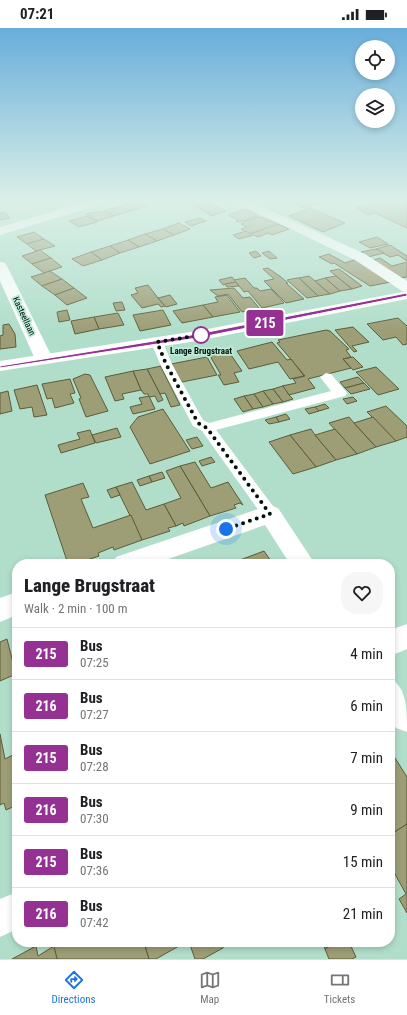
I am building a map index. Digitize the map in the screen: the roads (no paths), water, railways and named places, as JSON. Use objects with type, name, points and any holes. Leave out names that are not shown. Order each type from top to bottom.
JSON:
[{"type":"street","points":[[331,243],[360,257],[407,288]]},
{"type":"street","name":"Kasteellaan","points":[[1,271],[44,359]]},
{"type":"street","points":[[0,366],[157,342],[305,316],[407,295]]},
{"type":"street","points":[[140,559],[270,514],[300,559]]},
{"type":"street","points":[[0,610],[12,606]]},
{"type":"street","points":[[395,641],[407,636]]},
{"type":"street","points":[[395,699],[407,717]]},
{"type":"street","points":[[0,918],[12,912]]},
{"type":"lane","points":[[157,342],[166,364],[198,423],[207,428],[270,514]]},
{"type":"lane","points":[[207,428],[340,393],[326,377]]},
{"type":"place","name":"Lange Brugstraat","points":[[201,335]]}]
